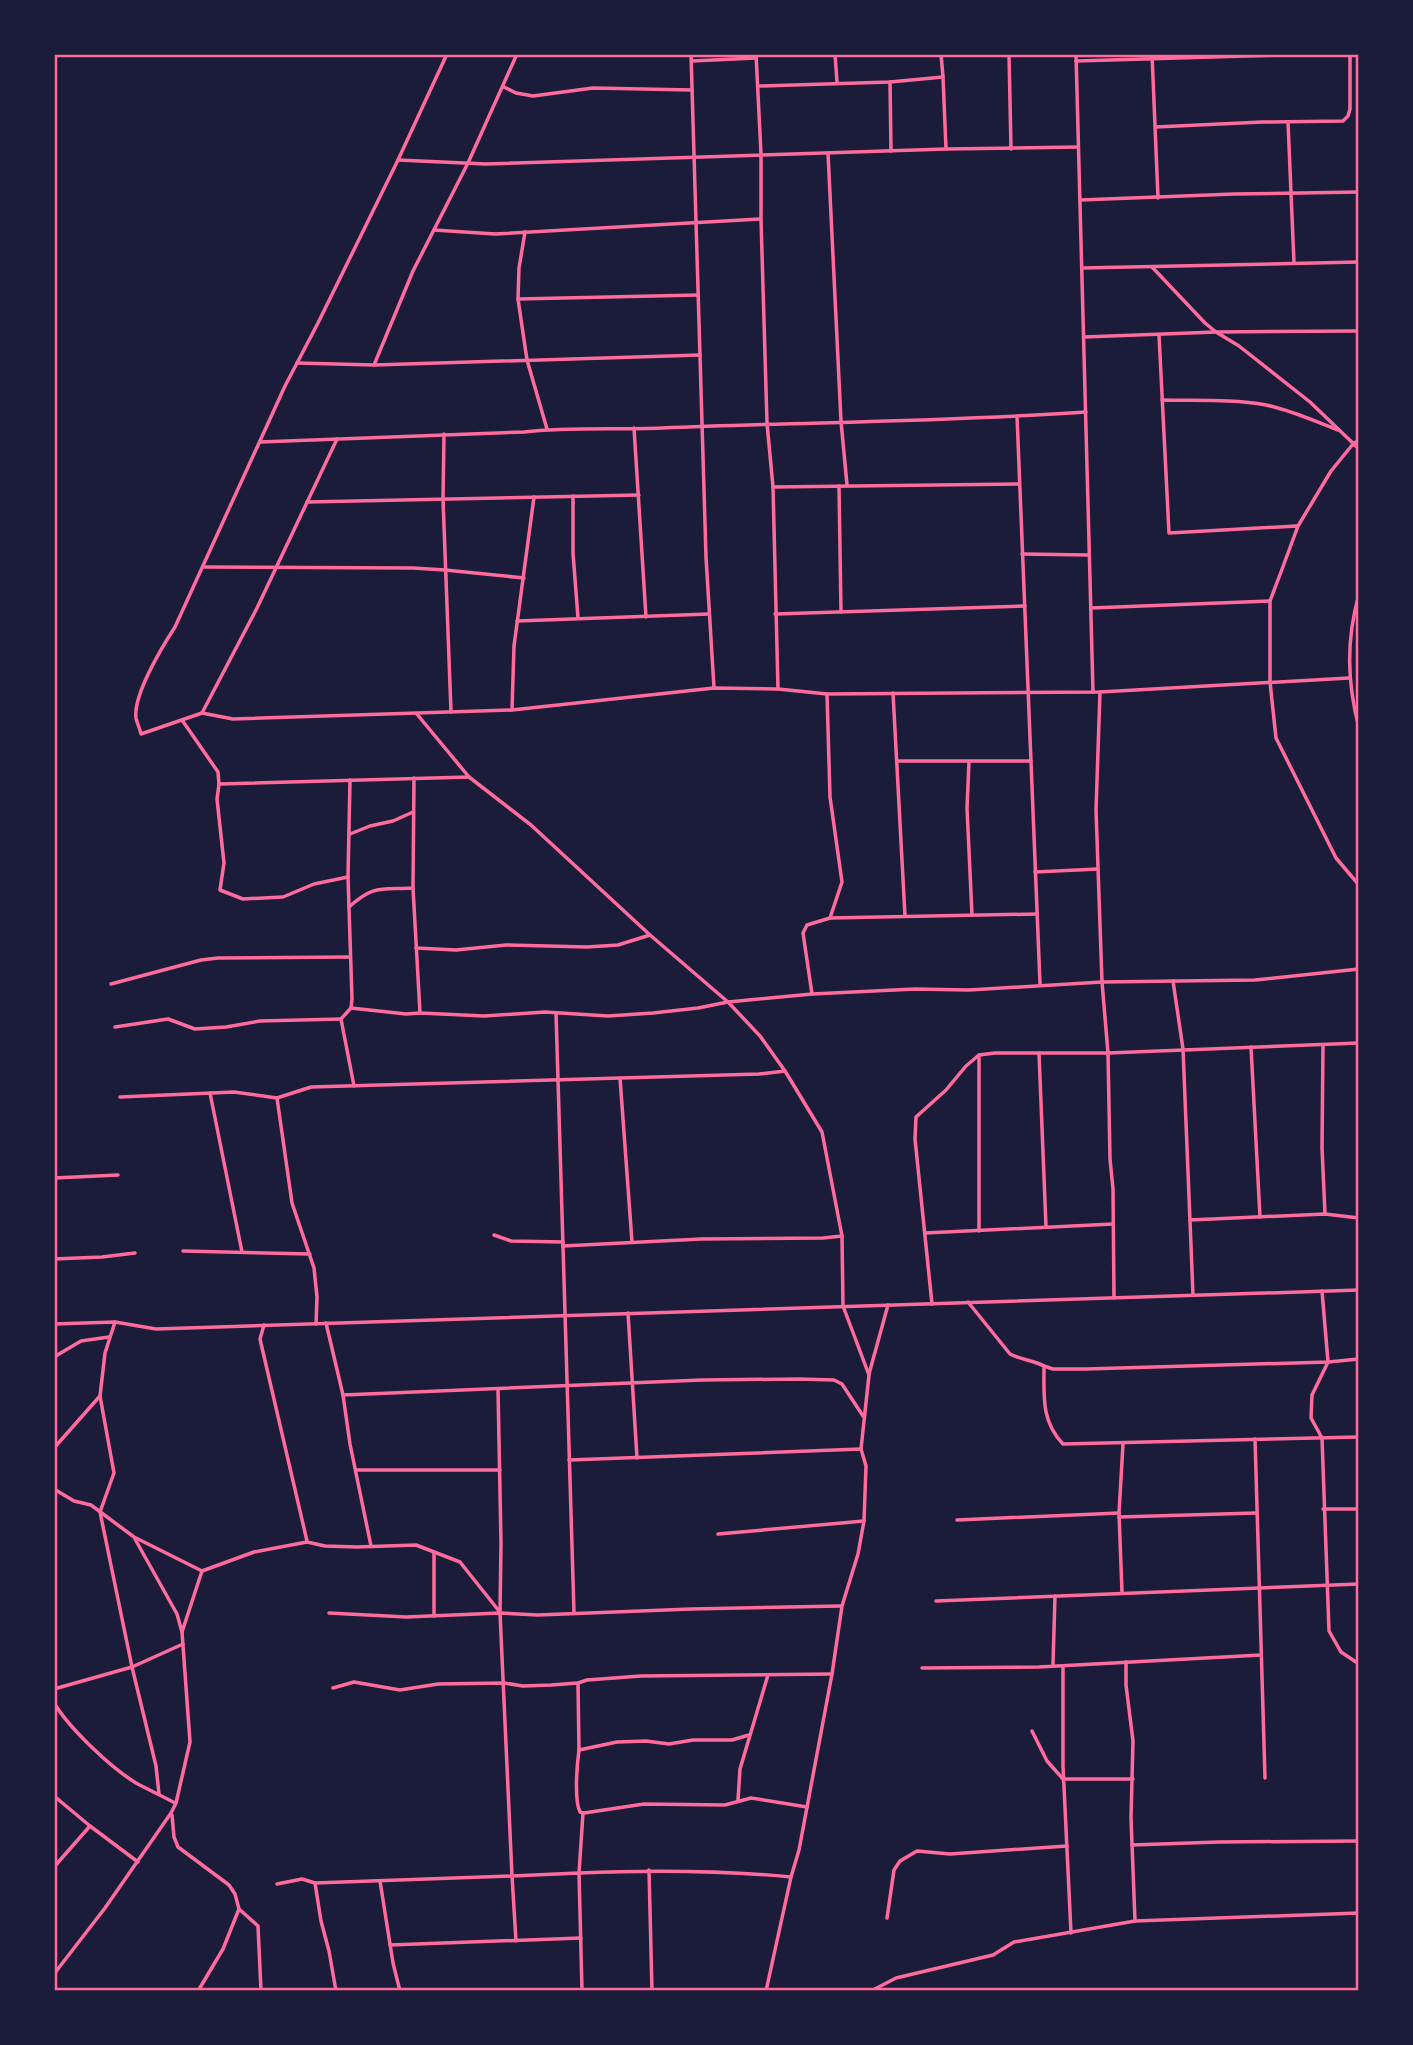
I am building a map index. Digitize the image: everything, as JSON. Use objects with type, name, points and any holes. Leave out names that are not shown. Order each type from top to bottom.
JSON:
[{"type":"street","points":[[447,54],[398,160],[297,363],[175,627],[147,677],[136,711],[141,734],[202,713],[233,719],[512,710],[714,688],[778,689],[827,694],[1100,692],[1349,678]]},
{"type":"street","points":[[374,365],[413,271],[468,163],[517,54]]},
{"type":"street","points":[[691,54],[709,614],[714,688]]},
{"type":"street","points":[[835,54],[837,82]]},
{"type":"street","points":[[941,54],[946,149]]},
{"type":"street","points":[[1009,54],[1011,149]]},
{"type":"street","points":[[1076,54],[1093,692]]},
{"type":"street","points":[[1076,61],[1153,56],[1314,54]]},
{"type":"street","points":[[1156,127],[1343,121],[1350,109],[1350,54]]},
{"type":"street","points":[[692,61],[757,56],[767,423],[773,486],[778,689]]},
{"type":"street","points":[[1153,56],[1158,198]]},
{"type":"street","points":[[759,86],[890,82],[943,77]]},
{"type":"street","points":[[890,82],[891,152]]},
{"type":"street","points":[[503,86],[516,93],[533,96],[593,88],[692,90]]},
{"type":"street","points":[[1288,121],[1294,263]]},
{"type":"street","points":[[398,160],[468,163],[1078,147]]},
{"type":"street","points":[[828,153],[841,421],[847,485]]},
{"type":"street","points":[[1080,200],[1359,192]]},
{"type":"street","points":[[434,230],[495,234],[761,219]]},
{"type":"street","points":[[525,232],[519,268],[518,299],[527,360],[547,429]]},
{"type":"street","points":[[1082,268],[1359,262]]},
{"type":"street","points":[[1152,267],[1216,332],[1250,354],[1310,402],[1359,449]]},
{"type":"street","points":[[518,299],[698,295]]},
{"type":"street","points":[[1084,337],[1216,332],[1359,331]]},
{"type":"street","points":[[1159,335],[1169,533],[1298,526]]},
{"type":"street","points":[[297,363],[374,365],[700,355]]},
{"type":"street","points":[[1162,400],[1264,405],[1283,409],[1340,431]]},
{"type":"street","points":[[260,442],[547,429],[1086,412]]},
{"type":"street","points":[[1017,416],[1040,985]]},
{"type":"street","points":[[634,428],[646,617]]},
{"type":"street","points":[[444,434],[443,499],[451,712]]},
{"type":"street","points":[[202,713],[257,608],[337,439]]},
{"type":"street","points":[[1359,440],[1331,471],[1298,526],[1270,601],[1269,682],[1276,738],[1336,858],[1359,885]]},
{"type":"street","points":[[773,486],[1020,484]]},
{"type":"street","points":[[839,486],[841,611]]},
{"type":"street","points":[[307,502],[639,495]]},
{"type":"street","points":[[573,496],[573,552],[578,618]]},
{"type":"street","points":[[512,710],[513,659],[534,497]]},
{"type":"street","points":[[1021,554],[1090,555]]},
{"type":"street","points":[[203,567],[445,570],[524,578]]},
{"type":"street","points":[[1359,594],[1349,647],[1349,678],[1359,728]]},
{"type":"street","points":[[1091,608],[1270,601]]},
{"type":"street","points":[[775,614],[1025,606]]},
{"type":"street","points":[[517,621],[709,614]]},
{"type":"street","points":[[1100,692],[1096,776],[1098,869],[1102,982],[1108,1053],[1114,1298]]},
{"type":"street","points":[[893,693],[905,916]]},
{"type":"street","points":[[827,694],[830,797],[842,882],[830,918]]},
{"type":"street","points":[[416,713],[469,777],[531,825],[650,936],[728,1002],[760,1036],[785,1071],[822,1132],[842,1236],[844,1306],[869,1375]]},
{"type":"street","points":[[182,720],[218,772],[217,799],[224,863],[220,890],[243,899],[283,897],[314,884],[348,877]]},
{"type":"street","points":[[897,761],[1031,761]]},
{"type":"street","points":[[969,762],[967,808],[972,915]]},
{"type":"street","points":[[219,784],[469,777]]},
{"type":"street","points":[[414,778],[414,888],[420,1013]]},
{"type":"street","points":[[115,1027],[168,1020],[195,1029],[260,1021],[341,1018],[351,1008],[348,877],[350,780]]},
{"type":"street","points":[[350,834],[413,812]]},
{"type":"street","points":[[1035,872],[1098,869]]},
{"type":"street","points":[[349,907],[361,896],[374,890],[414,888]]},
{"type":"street","points":[[812,994],[803,933],[807,925],[830,918],[1037,914]]},
{"type":"street","points":[[416,948],[456,950],[506,945],[587,947],[618,945],[650,936]]},
{"type":"street","points":[[111,984],[209,959],[350,957]]},
{"type":"street","points":[[351,1008],[392,1013],[484,1016],[556,1013],[632,1015],[812,994],[915,989],[969,990],[1102,982],[1255,980],[1359,969]]},
{"type":"street","points":[[1173,981],[1183,1049],[1193,1295]]},
{"type":"street","points":[[556,1013],[574,1613]]},
{"type":"street","points":[[341,1018],[354,1086]]},
{"type":"street","points":[[932,1304],[915,1139],[916,1117],[979,1055],[1359,1044]]},
{"type":"street","points":[[1322,1045],[1325,1214]]},
{"type":"street","points":[[1251,1047],[1260,1217]]},
{"type":"street","points":[[1039,1053],[1046,1227]]},
{"type":"street","points":[[979,1055],[979,1231]]},
{"type":"street","points":[[120,1097],[234,1092],[276,1098],[311,1087],[759,1074],[785,1071]]},
{"type":"street","points":[[620,1078],[632,1242]]},
{"type":"street","points":[[210,1092],[242,1252]]},
{"type":"street","points":[[276,1098],[292,1203],[316,1279],[316,1324]]},
{"type":"street","points":[[54,1178],[118,1175]]},
{"type":"street","points":[[1190,1220],[1325,1214],[1359,1218]]},
{"type":"street","points":[[925,1233],[1113,1224]]},
{"type":"street","points":[[494,1235],[511,1241],[563,1244],[842,1236]]},
{"type":"street","points":[[183,1251],[310,1254]]},
{"type":"street","points":[[54,1259],[135,1253]]},
{"type":"street","points":[[54,1324],[114,1322],[156,1329],[1359,1290]]},
{"type":"street","points":[[1322,1291],[1328,1362],[1315,1387],[1311,1418],[1322,1438],[1329,1631],[1341,1652],[1359,1664]]},
{"type":"street","points":[[968,1302],[1010,1354],[1052,1369],[1359,1359]]},
{"type":"street","points":[[766,1991],[790,1877],[799,1850],[842,1606],[858,1554],[864,1521],[866,1466],[861,1449],[869,1375],[888,1305]]},
{"type":"street","points":[[628,1313],[637,1458]]},
{"type":"street","points":[[114,1322],[105,1353],[100,1396],[114,1473],[100,1512],[132,1667],[156,1766],[159,1794]]},
{"type":"street","points":[[326,1323],[343,1395],[371,1546]]},
{"type":"street","points":[[264,1325],[260,1339],[262,1352],[307,1542]]},
{"type":"street","points":[[54,1357],[80,1341],[109,1337]]},
{"type":"street","points":[[1044,1366],[1047,1418],[1055,1436],[1063,1444],[1359,1437]]},
{"type":"street","points":[[343,1395],[799,1378],[834,1380],[842,1384],[865,1418]]},
{"type":"street","points":[[498,1389],[500,1613],[516,1941]]},
{"type":"street","points":[[54,1448],[100,1396]]},
{"type":"street","points":[[1255,1439],[1265,1778]]},
{"type":"street","points":[[1122,1593],[1119,1515],[1123,1444]]},
{"type":"street","points":[[569,1460],[861,1449]]},
{"type":"street","points":[[356,1470],[500,1470]]},
{"type":"street","points":[[54,1489],[74,1501],[92,1506],[134,1537],[202,1571],[254,1552],[307,1542],[325,1546],[416,1545],[460,1562],[500,1613]]},
{"type":"street","points":[[1323,1509],[1359,1509]]},
{"type":"street","points":[[957,1520],[1256,1513]]},
{"type":"street","points":[[718,1534],[864,1521]]},
{"type":"street","points":[[54,1974],[172,1813],[190,1742],[182,1632],[177,1614],[134,1537]]},
{"type":"street","points":[[434,1553],[434,1616]]},
{"type":"street","points":[[182,1632],[202,1571]]},
{"type":"street","points":[[936,1601],[1359,1584]]},
{"type":"street","points":[[1053,1665],[1055,1596]]},
{"type":"street","points":[[329,1613],[406,1617],[842,1606]]},
{"type":"street","points":[[54,1689],[132,1667],[183,1644]]},
{"type":"street","points":[[922,1668],[1039,1667],[1261,1655]]},
{"type":"street","points":[[1126,1662],[1133,1741],[1132,1844],[1135,1921]]},
{"type":"street","points":[[1063,1665],[1063,1779],[1071,1933]]},
{"type":"street","points":[[333,1688],[354,1682],[400,1690],[438,1684],[504,1683],[523,1686],[649,1676],[832,1674]]},
{"type":"street","points":[[737,1800],[740,1769],[768,1675]]},
{"type":"street","points":[[578,1683],[577,1807],[580,1812],[644,1804],[725,1805],[751,1798],[807,1807]]},
{"type":"street","points":[[54,1703],[63,1717],[106,1760],[135,1782],[176,1803]]},
{"type":"street","points":[[1032,1731],[1047,1761],[1063,1779],[1133,1779]]},
{"type":"street","points":[[579,1751],[617,1742],[670,1744],[693,1740],[733,1740],[749,1735]]},
{"type":"street","points":[[54,1796],[138,1862]]},
{"type":"street","points":[[172,1813],[174,1838],[178,1847],[229,1885],[239,1909],[258,1926],[261,1991]]},
{"type":"street","points":[[582,1991],[579,1873],[583,1813]]},
{"type":"street","points":[[54,1867],[90,1826]]},
{"type":"street","points":[[1132,1844],[1359,1841]]},
{"type":"street","points":[[887,1918],[894,1870],[900,1861],[917,1851],[950,1854],[1067,1846]]},
{"type":"street","points":[[277,1884],[302,1879],[315,1883],[649,1870],[702,1870],[790,1877]]},
{"type":"street","points":[[649,1870],[652,1991]]},
{"type":"street","points":[[380,1881],[400,1991]]},
{"type":"street","points":[[315,1883],[336,1991]]},
{"type":"street","points":[[198,1991],[223,1950],[239,1909]]},
{"type":"street","points":[[871,1991],[896,1978],[993,1955],[1014,1942],[1135,1921],[1359,1913]]},
{"type":"street","points":[[390,1945],[581,1938]]}]
